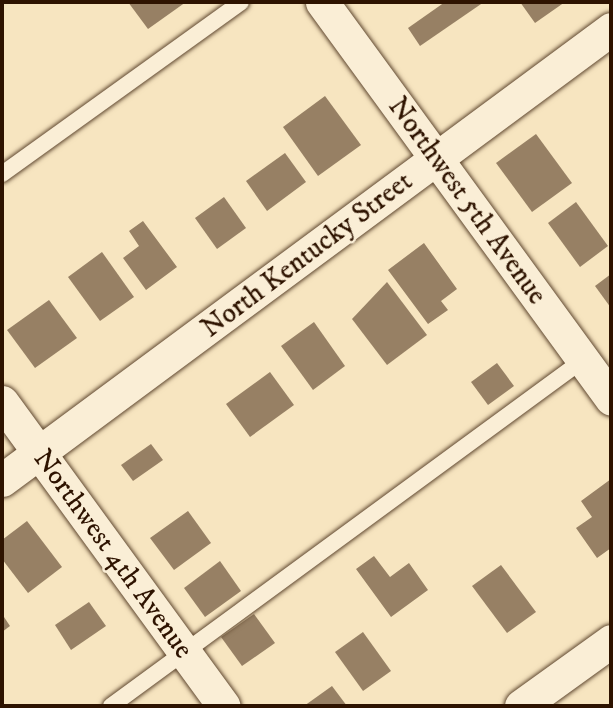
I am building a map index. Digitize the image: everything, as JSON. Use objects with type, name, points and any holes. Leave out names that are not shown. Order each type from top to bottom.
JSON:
[{"type":"street","name":"Northwest 5th Avenue","points":[[322,2],[611,399]]},
{"type":"street","name":"North Kentucky Street","points":[[2,480],[611,29]]},
{"type":"street","name":"Northwest 4th Avenue","points":[[2,402],[224,706]]},
{"type":"street","points":[[521,706],[611,641]]},
{"type":"lane","points":[[2,174],[241,2]]},
{"type":"lane","points":[[111,706],[583,360]]},
{"type":"building","points":[[128,2],[186,2],[148,29]]},
{"type":"building","points":[[445,2],[484,2],[420,46],[408,28]]},
{"type":"building","points":[[520,2],[565,2],[535,23]]},
{"type":"building","points":[[325,96],[361,145],[318,176],[283,127]]},
{"type":"building","points":[[536,134],[572,183],[532,212],[496,163]]},
{"type":"building","points":[[285,153],[306,182],[267,211],[246,181]]},
{"type":"building","points":[[224,197],[246,228],[217,249],[195,218]]},
{"type":"building","points":[[576,202],[608,246],[580,267],[548,223]]},
{"type":"building","points":[[143,221],[177,267],[146,290],[123,258],[139,246],[129,231]]},
{"type":"building","points":[[424,243],[457,289],[441,301],[448,310],[428,324],[388,270]]},
{"type":"building","points":[[102,252],[134,297],[100,321],[68,277]]},
{"type":"building","points":[[611,274],[611,308],[595,286]]},
{"type":"building","points":[[387,282],[427,335],[387,365],[352,319]]},
{"type":"building","points":[[49,300],[77,338],[35,368],[7,330]]},
{"type":"building","points":[[314,322],[345,366],[313,390],[281,346]]},
{"type":"building","points":[[497,363],[514,386],[488,405],[471,382]]},
{"type":"building","points":[[270,372],[294,405],[250,437],[226,404]]},
{"type":"building","points":[[151,444],[163,460],[133,481],[121,465]]},
{"type":"building","points":[[611,479],[611,548],[597,558],[576,528],[592,517],[581,501]]},
{"type":"building","points":[[188,511],[211,543],[174,570],[150,538]]},
{"type":"building","points":[[27,521],[62,567],[28,593],[2,559],[2,540]]},
{"type":"building","points":[[374,556],[390,577],[409,563],[428,590],[391,617],[356,569]]},
{"type":"building","points":[[220,561],[241,591],[205,617],[184,588]]},
{"type":"building","points":[[501,565],[536,612],[507,633],[472,586]]},
{"type":"building","points":[[89,602],[106,626],[71,650],[55,625]]},
{"type":"building","points":[[2,614],[10,626],[2,632]]},
{"type":"building","points":[[254,614],[275,643],[242,666],[221,637]]},
{"type":"building","points":[[363,632],[391,671],[363,691],[335,652]]},
{"type":"building","points":[[332,686],[347,706],[304,706]]}]
